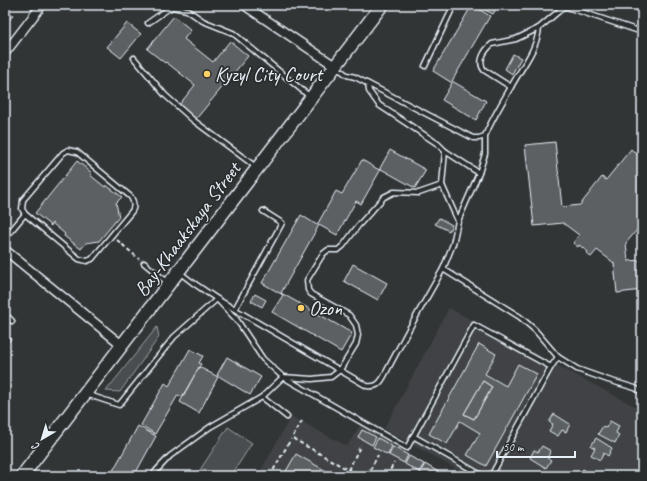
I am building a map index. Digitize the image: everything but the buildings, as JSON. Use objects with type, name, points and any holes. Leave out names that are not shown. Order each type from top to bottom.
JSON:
[{"type":"main road","name":"Bay-Khaakskaya Street","points":[[22,476],[382,5]]},
{"type":"street","points":[[5,53],[42,5]]},
{"type":"street","points":[[244,5],[335,66]]},
{"type":"street","points":[[5,250],[122,345]]},
{"type":"lane","points":[[425,66],[454,5]]},
{"type":"lane","points":[[511,87],[484,70],[480,62],[482,57],[492,44],[516,39],[539,28],[565,6],[640,31],[642,23]]},
{"type":"lane","points":[[148,23],[173,7],[187,10],[211,24],[233,33],[311,98]]},
{"type":"lane","points":[[178,272],[217,299],[367,386],[380,384],[443,269],[453,244],[458,221],[479,174],[485,154],[485,136],[533,49],[538,36],[539,28]]},
{"type":"lane","points":[[134,58],[165,95],[193,120],[258,168]]},
{"type":"lane","points":[[335,66],[347,75],[368,84],[473,138],[485,136]]},
{"type":"lane","points":[[368,84],[370,91],[379,105],[438,144],[445,151],[479,174]]},
{"type":"lane","points":[[68,150],[74,150],[134,202],[132,211],[92,259],[87,261],[82,261],[25,214],[22,206],[23,200],[63,153],[68,150]]},
{"type":"lane","points":[[445,151],[442,185],[458,221]]},
{"type":"lane","points":[[153,476],[170,456],[180,448],[262,397],[283,377],[312,379],[325,378],[331,377],[340,370],[356,344],[358,335],[356,325],[349,315],[311,294],[308,290],[307,280],[323,254],[328,250],[338,250],[343,246],[358,226],[389,194],[399,191],[411,194],[419,193],[442,185]]},
{"type":"lane","points":[[235,309],[282,223],[263,211]]},
{"type":"lane","points":[[5,238],[25,214]]},
{"type":"lane","points":[[144,263],[169,284]]},
{"type":"lane","points":[[443,269],[520,317],[535,330],[558,357],[577,369],[635,388],[642,392]]},
{"type":"lane","points":[[217,299],[237,320],[263,359],[283,377],[407,448],[474,325],[551,367]]},
{"type":"lane","points":[[85,394],[119,405],[174,337],[217,299]]},
{"type":"lane","points":[[5,314],[12,320]]},
{"type":"lane","points":[[491,476],[558,357]]},
{"type":"lane","points":[[262,397],[287,417]]},
{"type":"lane","points":[[413,436],[483,476]]},
{"type":"path","points":[[111,235],[144,263]]},
{"type":"path","points":[[271,476],[302,421]]},
{"type":"path","points":[[292,438],[359,476]]},
{"type":"path","points":[[348,470],[362,445]]},
{"type":"path","points":[[367,476],[378,455]]},
{"type":"path","points":[[387,476],[394,463]]},
{"type":"path","points":[[407,476],[410,470]]},
{"type":"shaded area","points":[[449,308],[642,410],[642,476],[469,476],[384,429]]},
{"type":"shaded area","points":[[157,327],[159,337],[120,392],[106,391]]},
{"type":"shaded area","points":[[291,416],[347,446],[360,425],[446,476],[258,476]]},
{"type":"shaded area","points":[[228,427],[252,443],[231,476],[202,476],[198,473]]},
{"type":"place","name":"Kyzyl City Court","points":[[207,74]]},
{"type":"place","name":"Ozon","points":[[301,308]]}]
